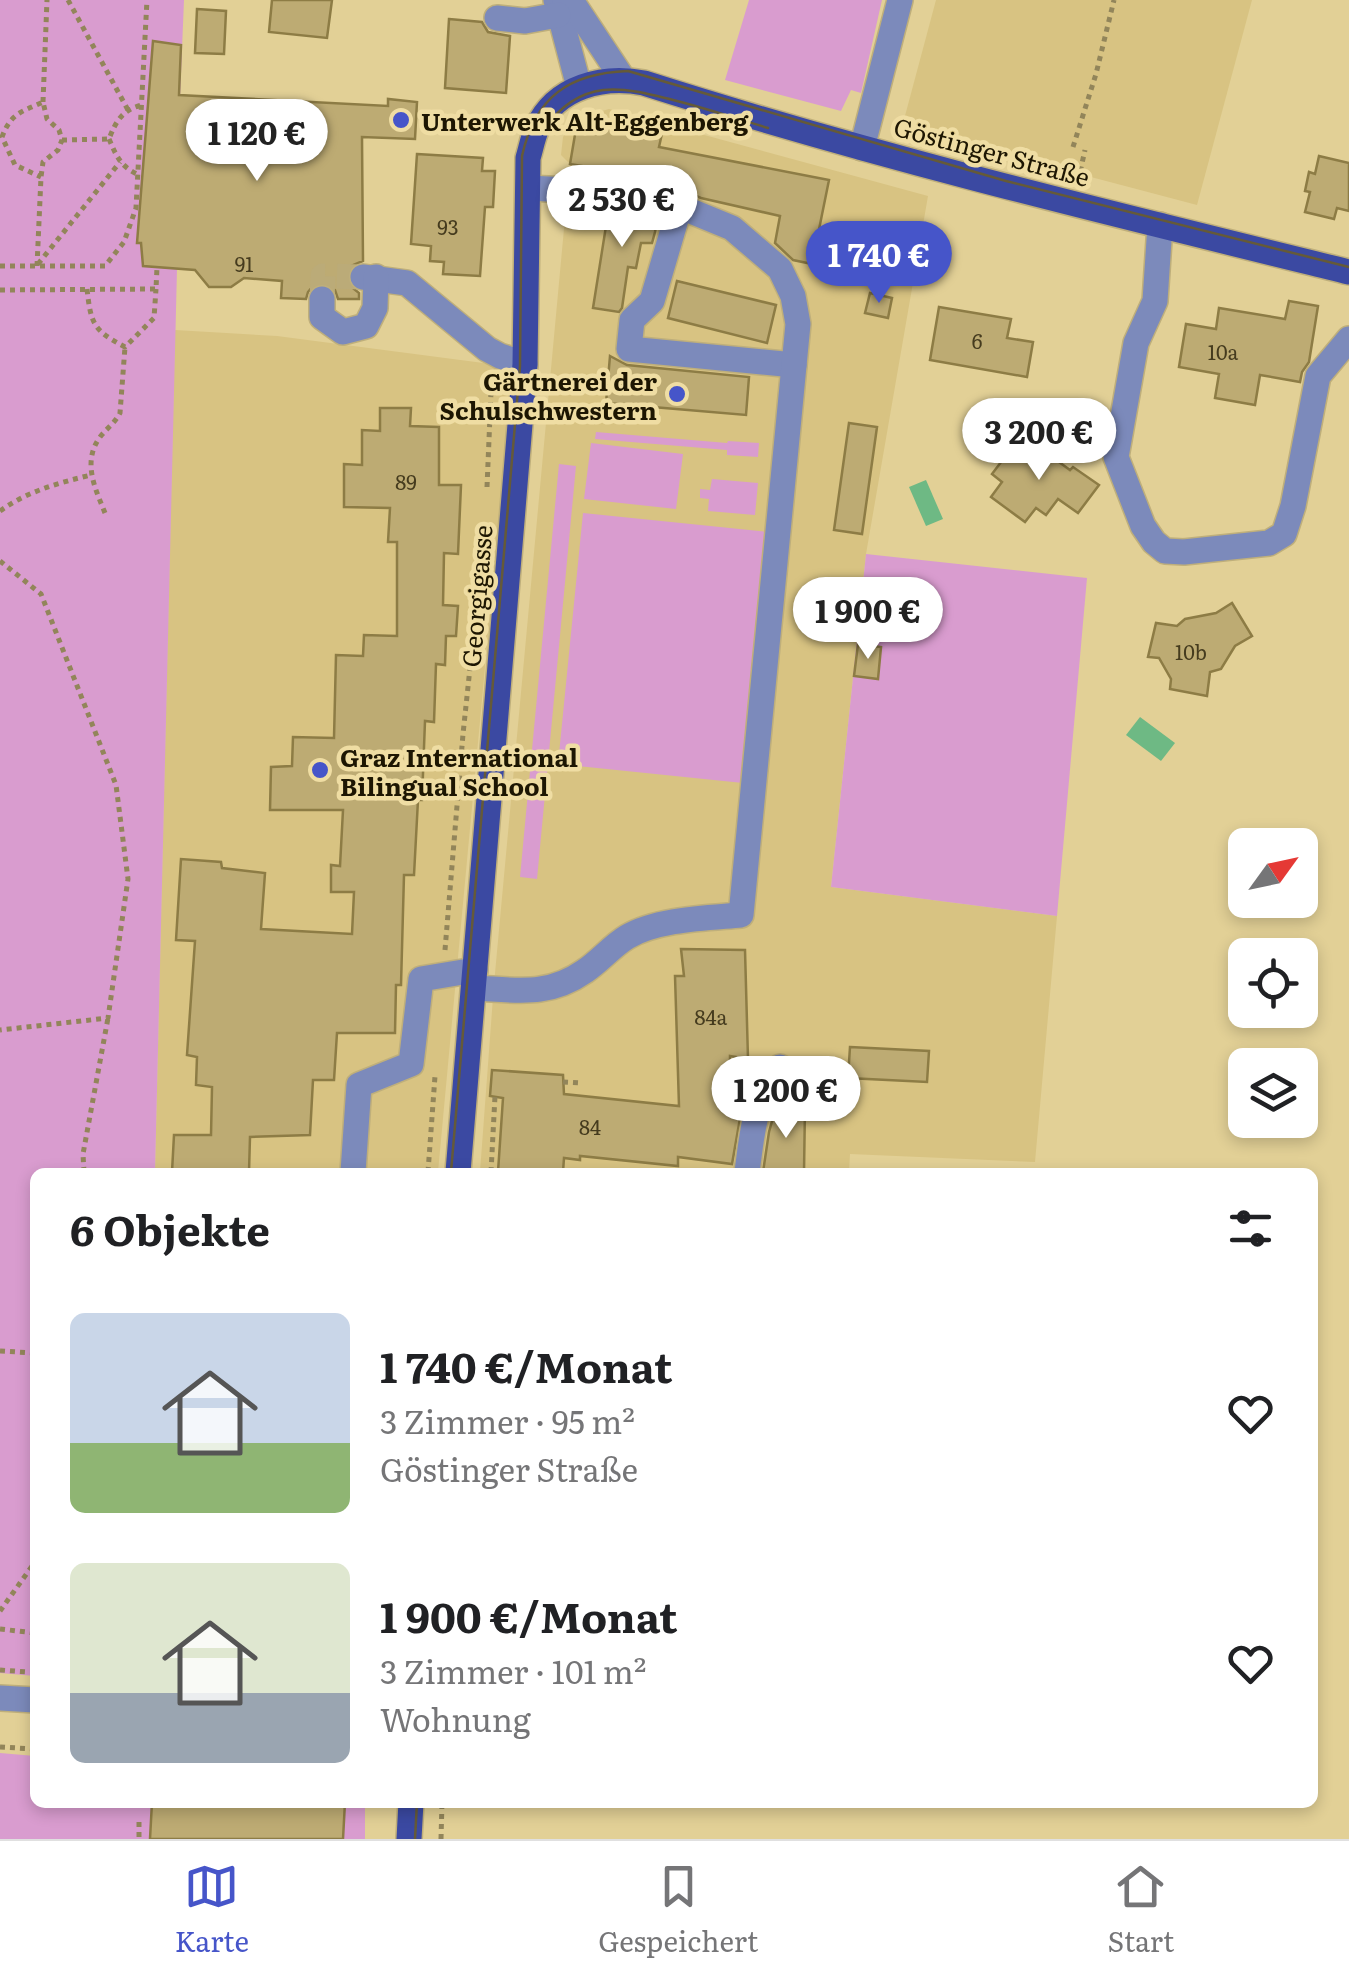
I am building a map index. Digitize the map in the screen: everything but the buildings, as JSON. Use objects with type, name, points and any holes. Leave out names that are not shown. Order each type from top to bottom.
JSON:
[{"type":"main road","name":"Göstinger Straße","points":[[623,79],[862,148],[1349,272]]},
{"type":"main road","points":[[579,87],[623,79]]},
{"type":"main road","name":"Georgigasse","points":[[458,1168],[528,158],[544,116],[579,87]]},
{"type":"main road","points":[[410,1839],[411,1808]]},
{"type":"street","points":[[862,148],[900,0]]},
{"type":"street","points":[[560,5],[579,87]]},
{"type":"street","points":[[498,18],[525,21],[560,5],[576,8],[623,79]]},
{"type":"street","points":[[528,188],[568,190],[612,184]]},
{"type":"street","points":[[353,1168],[359,1085],[411,1064],[421,980],[443,975],[528,990],[562,986],[629,936],[673,922],[741,915],[798,324],[793,296],[780,269],[732,228],[642,190]]},
{"type":"street","points":[[680,206],[652,301],[632,320],[628,349],[794,365]]},
{"type":"street","points":[[1160,225],[1155,302],[1136,343],[1116,457],[1143,526],[1165,550],[1184,552],[1269,543],[1284,534],[1318,376],[1349,339]]},
{"type":"street","points":[[322,299],[322,317],[343,332],[366,326],[375,308],[370,277],[407,284],[487,349],[513,360]]},
{"type":"street","points":[[748,1168],[754,1117],[764,1089],[780,1067]]},
{"type":"street","points":[[0,1698],[30,1700]]},
{"type":"path","points":[[36,266],[40,177],[44,162],[58,150],[62,140],[59,130],[47,119],[43,102],[48,0]]},
{"type":"path","points":[[68,0],[128,110]]},
{"type":"path","points":[[0,266],[105,266],[124,242],[136,208],[147,0]]},
{"type":"path","points":[[1073,147],[1114,0]]},
{"type":"path","points":[[40,177],[14,165],[1,137],[8,122],[43,102]]},
{"type":"path","points":[[138,175],[120,162],[109,139],[119,116],[142,106]]},
{"type":"path","points":[[62,140],[109,139]]},
{"type":"path","points":[[1076,190],[1085,150]]},
{"type":"path","points":[[36,266],[120,162]]},
{"type":"path","points":[[104,513],[90,460],[94,446],[120,412],[125,348],[154,318],[156,267]]},
{"type":"path","points":[[87,289],[90,312],[103,336],[125,348]]},
{"type":"path","points":[[0,290],[156,290]]},
{"type":"path","points":[[486,500],[491,392],[513,360]]},
{"type":"path","points":[[0,511],[49,485],[91,475]]},
{"type":"path","points":[[0,562],[41,594],[116,784],[128,880],[84,1168]]},
{"type":"path","points":[[443,975],[480,576]]},
{"type":"path","points":[[0,1030],[108,1018]]},
{"type":"path","points":[[563,1082],[581,1083]]},
{"type":"path","points":[[491,1168],[495,1096]]},
{"type":"path","points":[[0,1351],[30,1353]]},
{"type":"path","points":[[0,1611],[30,1569]]},
{"type":"path","points":[[0,1628],[30,1631]]},
{"type":"path","points":[[0,1670],[30,1672]]},
{"type":"path","points":[[0,1747],[30,1749]]},
{"type":"path","points":[[441,1839],[442,1808]]},
{"type":"path","points":[[139,1822],[139,1837]]},
{"type":"shaded area","points":[[0,0],[184,0],[174,245],[177,269],[155,1168],[30,1168],[30,1676],[0,1673]]},
{"type":"shaded area","points":[[749,0],[882,0],[861,93],[851,90],[841,111],[725,80]]},
{"type":"shaded area","points":[[936,0],[1252,0],[1197,205],[902,127]]},
{"type":"shaded area","points":[[609,109],[928,196],[866,554],[831,887],[1057,916],[1035,1162],[850,1154],[849,1168],[480,1168],[570,164],[561,155],[563,137],[575,119]]},
{"type":"shaded area","name":"Graz International Bilingual School","points":[[175,330],[277,336],[513,367],[438,1168],[155,1168]]},
{"type":"shaded area","points":[[596,432],[759,443],[758,457],[727,455],[727,450],[595,439]]},
{"type":"shaded area","points":[[591,443],[683,454],[676,509],[584,499]]},
{"type":"shaded area","points":[[559,464],[576,466],[537,879],[520,877]]},
{"type":"shaded area","points":[[712,479],[758,483],[755,515],[708,511],[709,499],[700,498],[700,489],[710,490]]},
{"type":"shaded area","points":[[926,480],[943,519],[926,526],[909,487]]},
{"type":"shaded area","points":[[583,513],[768,532],[743,783],[558,764]]},
{"type":"shaded area","points":[[866,554],[1087,578],[1057,916],[831,887]]},
{"type":"shaded area","points":[[1140,717],[1175,743],[1161,761],[1126,735]]},
{"type":"shaded area","points":[[0,1753],[30,1756],[30,1808],[365,1808],[365,1839],[0,1839]]},
{"type":"tunnel","points":[[322,299],[323,276],[363,277]]},
{"type":"tram line","points":[[451,1168],[520,366],[522,156],[528,135],[546,104],[572,83],[628,71],[1006,181],[1349,267]]},
{"type":"tram line","points":[[543,130],[573,101],[604,90],[638,92],[677,101],[768,128]]},
{"type":"tram line","points":[[415,1839],[417,1808]]},
{"type":"place","name":"Unterwerk Alt-Eggenberg","points":[[401,120]]},
{"type":"place","name":"Gärtnerei der Schulschwestern","points":[[677,394]]},
{"type":"place","name":"Graz International Bilingual School","points":[[320,770]]}]
